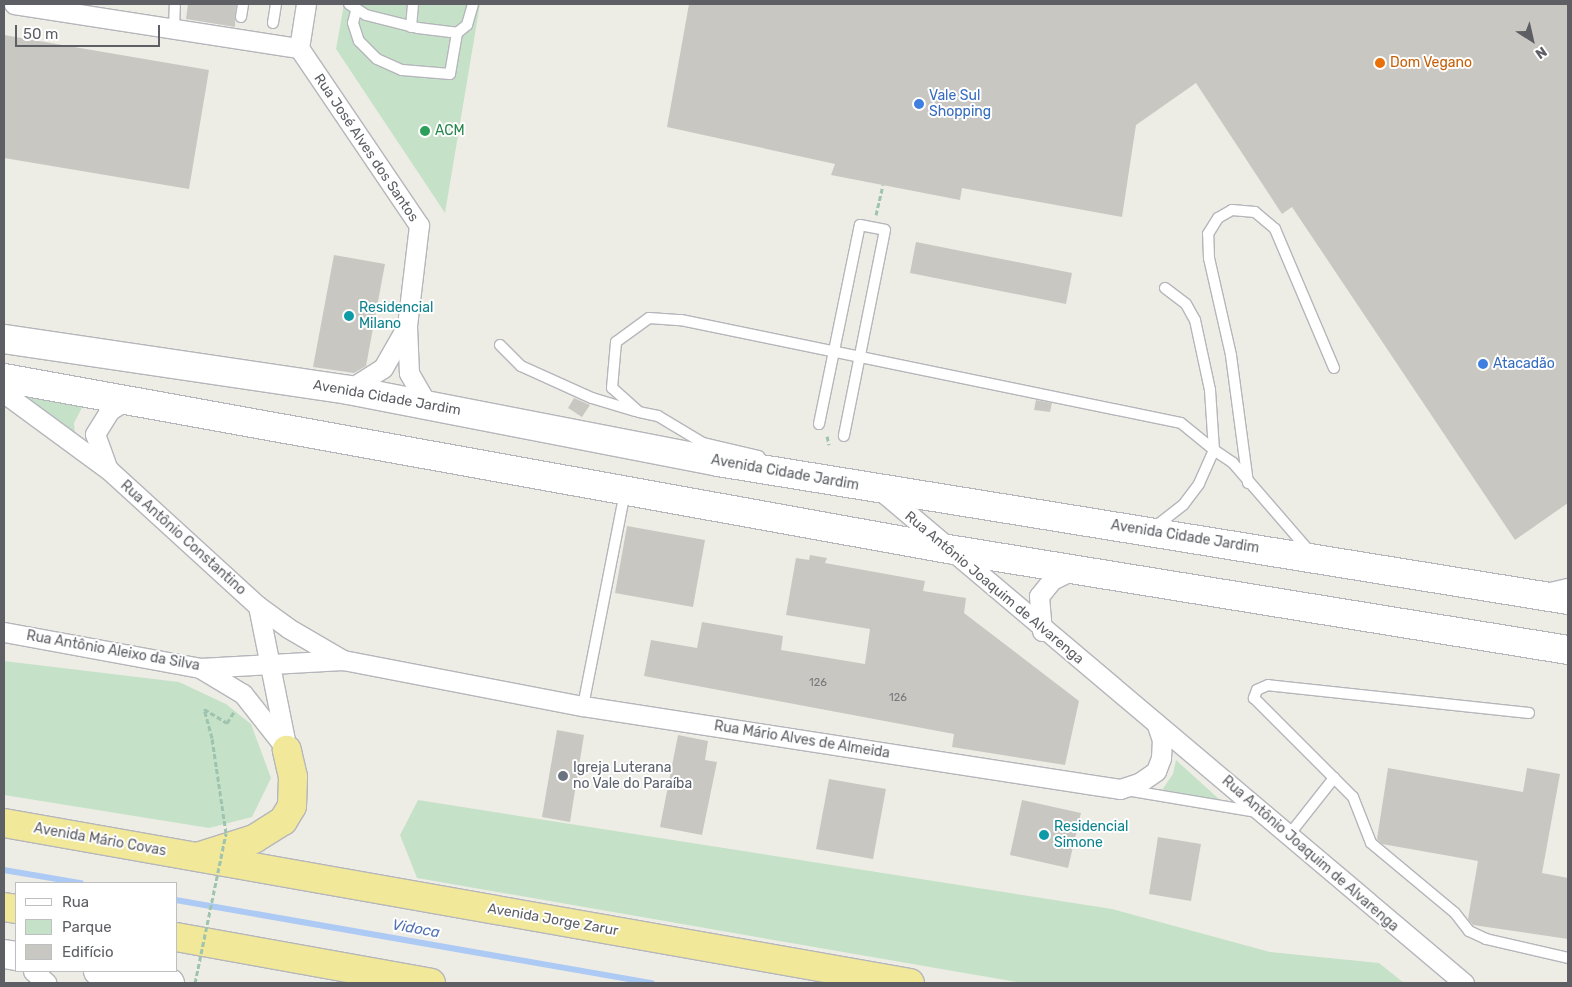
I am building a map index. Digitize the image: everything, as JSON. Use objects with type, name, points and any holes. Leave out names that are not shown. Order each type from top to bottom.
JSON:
[{"type":"highway","points":[[196,857],[254,839],[282,821],[292,806],[293,778],[287,750]]},
{"type":"highway","name":"Avenida Mário Covas","points":[[4,823],[196,857]]},
{"type":"highway","name":"Avenida Jorge Zarur","points":[[196,857],[910,983]]},
{"type":"highway","points":[[184,938],[431,983]]},
{"type":"main road","name":"Avenida Cidade Jardim","points":[[4,339],[348,390],[871,488],[1314,557],[1568,600]]},
{"type":"main road","points":[[4,378],[948,549],[1568,650]]},
{"type":"main road","points":[[104,972],[170,983]]},
{"type":"street","points":[[14,4],[299,48],[306,4]]},
{"type":"street","name":"Rua José Alves dos Santos","points":[[299,48],[419,225],[407,326]]},
{"type":"street","points":[[348,390],[383,368],[407,326]]},
{"type":"street","points":[[407,326],[409,373],[427,404]]},
{"type":"street","name":"Rua Antônio Constantino","points":[[4,392],[109,470],[258,606],[288,628],[343,660]]},
{"type":"street","name":"Rua Antônio Constantino","points":[[109,470],[95,434],[110,410],[128,399]]},
{"type":"street","name":"Rua Antônio Joaquim de Alvarenga","points":[[871,488],[948,549],[1042,631],[1156,723],[1464,983]]},
{"type":"street","points":[[1042,631],[1039,596],[1052,580],[1077,569]]},
{"type":"street","name":"Rua Antônio Constantino","points":[[258,606],[287,750]]},
{"type":"street","name":"Rua Antônio Aleixo da Silva","points":[[4,632],[200,668],[269,666],[343,660]]},
{"type":"street","name":"Rua Mário Alves de Almeida","points":[[343,660],[583,706],[1120,790]]},
{"type":"street","points":[[200,668],[243,694],[287,750]]},
{"type":"street","points":[[1120,790],[1139,783],[1156,771],[1162,758],[1162,740],[1156,723]]},
{"type":"street","points":[[34,972],[47,983]]},
{"type":"lane","points":[[174,28],[175,4]]},
{"type":"lane","points":[[241,16],[242,4]]},
{"type":"lane","points":[[273,23],[276,4]]},
{"type":"lane","points":[[411,26],[413,4]]},
{"type":"lane","points":[[457,33],[411,26],[352,7],[353,23],[359,41],[377,59],[402,70],[452,73],[457,33],[467,25],[472,4]]},
{"type":"lane","points":[[1248,483],[1231,355],[1209,258],[1208,234],[1218,218],[1232,210],[1255,212],[1275,229],[1334,368]]},
{"type":"lane","points":[[819,424],[860,225],[886,230],[844,436]]},
{"type":"lane","points":[[1148,532],[1183,505],[1199,484],[1214,450],[1210,390],[1195,320],[1186,304],[1164,288]]},
{"type":"lane","points":[[639,412],[612,388],[611,376],[616,342],[649,318],[759,333],[834,351],[1181,423],[1233,463],[1248,483],[1314,557]]},
{"type":"lane","points":[[500,345],[520,366],[592,398],[673,423],[703,443],[812,468],[871,488]]},
{"type":"lane","points":[[583,706],[625,489]]},
{"type":"lane","points":[[1531,593],[1568,584]]},
{"type":"lane","points":[[1530,713],[1268,685],[1257,690],[1254,698],[1260,707],[1353,797],[1371,843],[1454,913],[1470,931],[1486,939],[1568,958]]},
{"type":"lane","points":[[1289,835],[1334,778]]},
{"type":"lane","name":"Rua Mário Alves de Almeida","points":[[1120,790],[1263,813]]},
{"type":"path","points":[[874,227],[883,185]]},
{"type":"path","points":[[195,983],[226,833],[212,738],[204,709],[227,723],[236,709]]},
{"type":"green space","name":"ACM","points":[[344,4],[480,4],[445,213],[336,49]]},
{"type":"green space","points":[[14,387],[85,402],[74,423],[75,434]]},
{"type":"green space","points":[[4,661],[179,682],[226,704],[251,724],[271,778],[252,817],[209,828],[4,795]]},
{"type":"green space","points":[[1176,760],[1220,800],[1162,790],[1173,774]]},
{"type":"green space","points":[[418,800],[1112,909],[1270,952],[1379,963],[1404,983],[1022,983],[417,878],[400,835]]},
{"type":"building","points":[[188,4],[236,4],[235,27],[186,19]]},
{"type":"building","name":"Vale Sul Shopping","points":[[689,4],[1568,4],[1568,503],[1515,540],[1292,207],[1282,214],[1196,83],[1136,125],[1122,217],[962,188],[960,200],[831,175],[835,164],[667,127]]},
{"type":"building","points":[[4,35],[209,70],[189,189],[4,158]]},
{"type":"building","points":[[916,242],[1072,273],[1066,304],[910,273]]},
{"type":"building","name":"Residencial Milano","points":[[334,255],[385,264],[366,366],[354,373],[313,367]]},
{"type":"building","points":[[574,398],[590,405],[582,417],[568,408]]},
{"type":"building","points":[[1036,400],[1052,403],[1050,412],[1034,410]]},
{"type":"building","points":[[627,526],[705,540],[693,607],[615,593]]},
{"type":"building","points":[[810,555],[827,558],[825,563],[925,581],[923,591],[966,598],[964,613],[1079,701],[1065,765],[952,747],[954,734],[644,676],[651,640],[697,648],[702,622],[783,636],[781,650],[865,664],[870,629],[786,615],[796,558],[809,560]]},
{"type":"building","name":"Igreja Luterana no Vale do Paraíba","points":[[557,730],[584,735],[570,822],[542,817]]},
{"type":"building","points":[[678,735],[708,741],[705,760],[717,762],[702,835],[660,827]]},
{"type":"building","points":[[1388,768],[1523,792],[1527,768],[1560,774],[1542,873],[1568,878],[1568,939],[1473,925],[1468,919],[1478,861],[1382,844],[1377,839]]},
{"type":"building","points":[[829,779],[886,789],[873,859],[816,849]]},
{"type":"building","name":"Residencial Simone","points":[[1022,800],[1081,813],[1068,868],[1010,855]]},
{"type":"building","points":[[1158,837],[1201,844],[1191,901],[1149,894]]},
{"type":"waterway","name":"Vidoca","points":[[4,870],[75,882]]},
{"type":"waterway","name":"Vidoca","points":[[178,900],[652,983]]},
{"type":"place","name":"Dom Vegano","points":[[1380,63]]},
{"type":"place","name":"Vale Sul Shopping","points":[[919,104]]},
{"type":"place","name":"ACM","points":[[425,131]]},
{"type":"place","name":"Residencial Milano","points":[[349,316]]},
{"type":"place","name":"Atacadão","points":[[1483,364]]},
{"type":"place","name":"Igreja Luterana no Vale do Paraíba","points":[[563,776]]},
{"type":"place","name":"Residencial Simone","points":[[1044,835]]}]
